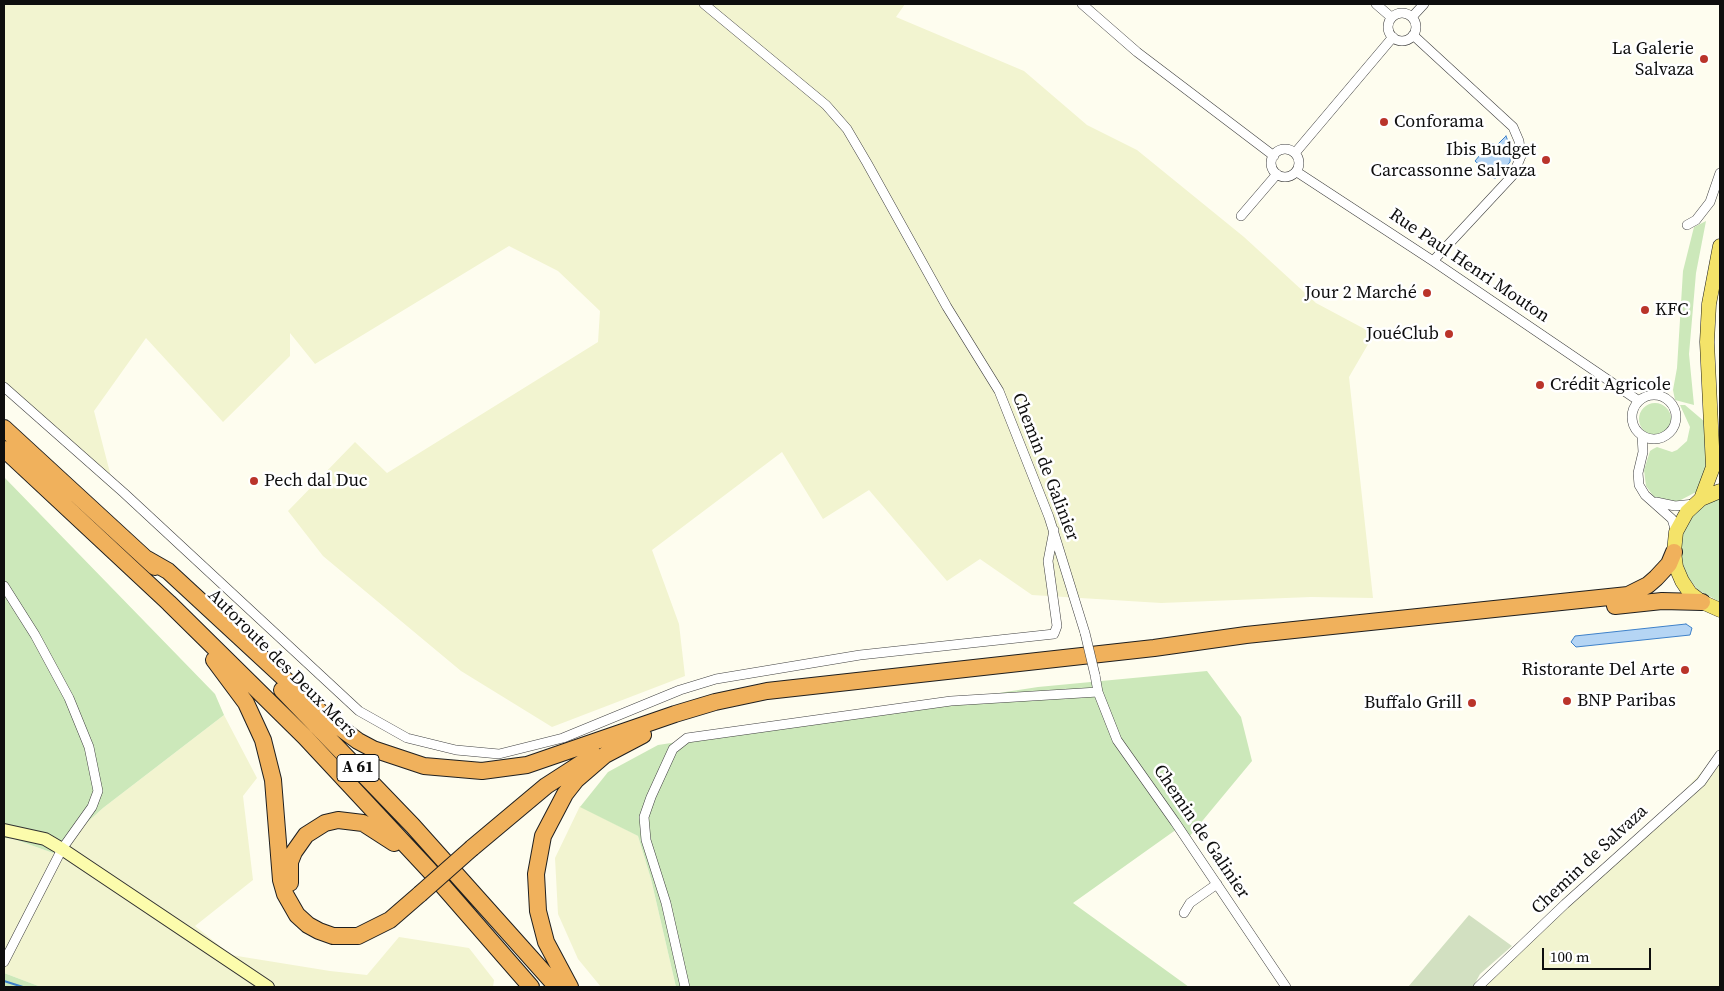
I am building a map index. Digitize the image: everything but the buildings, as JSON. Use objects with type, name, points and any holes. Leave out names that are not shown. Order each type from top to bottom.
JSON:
[{"type":"highway","name":"Autoroute des Deux Mers","points":[[4,428],[147,559],[325,734],[413,826],[557,987]]},
{"type":"highway","name":"Autoroute des Deux Mers","points":[[4,449],[168,603],[305,737],[429,870],[531,987]]},
{"type":"highway","points":[[168,603],[179,623],[233,682],[246,703],[263,740],[273,780],[281,880],[285,894],[297,914],[308,925],[333,936],[358,936],[390,920],[417,890],[469,844],[572,767],[618,740],[715,702],[767,691],[1263,634],[1628,595],[1648,585],[1656,578],[1667,565],[1674,552]]},
{"type":"highway","points":[[147,559],[168,571],[344,731],[373,749],[408,762],[462,771],[502,770],[527,765],[588,743],[639,732],[712,711],[823,692],[1067,665],[1192,654],[1287,641],[1605,606],[1662,601],[1702,602]]},
{"type":"highway","points":[[570,987],[546,942],[538,911],[536,874],[543,836],[566,794],[576,780],[605,755],[639,732]]},
{"type":"highway","points":[[417,890],[368,922],[350,928],[334,927],[316,920],[299,904],[290,883],[290,862],[299,844],[314,828],[332,821],[350,820],[372,827],[393,841],[410,859],[429,870]]},
{"type":"main road","points":[[1720,246],[1710,304],[1708,342],[1708,384],[1713,424],[1713,467],[1709,484],[1684,517],[1676,532],[1674,552],[1676,567],[1690,593],[1702,602],[1720,610]]},
{"type":"main road","points":[[1713,424],[1720,446]]},
{"type":"main road","points":[[1698,501],[1720,491]]},
{"type":"main road","points":[[4,830],[46,839],[268,987]]},
{"type":"street","name":"Chemin de Galinier","points":[[704,4],[826,105],[847,129],[947,307],[999,391],[1054,530],[1085,633],[1098,692],[1117,740],[1286,987]]},
{"type":"street","points":[[1082,4],[1137,52],[1274,156]]},
{"type":"street","points":[[1376,4],[1392,17]]},
{"type":"street","points":[[1412,17],[1424,4]]},
{"type":"street","points":[[1402,13],[1412,17],[1416,26],[1413,36],[1403,41],[1393,37],[1388,28],[1392,17],[1402,13]]},
{"type":"street","points":[[1413,36],[1513,127],[1519,140],[1521,156],[1513,175],[1434,261]]},
{"type":"street","points":[[1295,154],[1393,37]]},
{"type":"street","points":[[1286,150],[1295,154],[1299,162],[1296,172],[1287,177],[1277,174],[1272,163],[1277,152],[1286,150]]},
{"type":"street","name":"Rue Paul Henri Mouton","points":[[1296,172],[1434,261],[1622,390],[1637,403]]},
{"type":"street","points":[[1687,225],[1696,220],[1710,202],[1720,173]]},
{"type":"street","points":[[1240,216],[1277,174]]},
{"type":"street","points":[[4,387],[124,493],[358,711],[407,738],[456,750],[499,754],[564,738],[680,690],[716,679],[860,655],[1054,634],[1057,626],[1048,561],[1054,530]]},
{"type":"street","points":[[1642,436],[1654,440],[1662,438],[1673,430],[1677,418],[1676,411],[1669,400],[1660,396],[1650,395],[1637,403],[1632,416],[1633,423],[1642,436],[1643,452],[1638,473],[1639,485],[1651,501],[1672,519],[1676,532]]},
{"type":"street","points":[[1643,452],[1654,440]]},
{"type":"street","points":[[1651,501],[1675,506],[1698,501]]},
{"type":"street","points":[[4,586],[35,635],[69,698],[89,747],[98,791],[92,807],[62,849],[4,962]]},
{"type":"street","points":[[685,987],[666,903],[646,840],[644,817],[650,797],[673,749],[686,738],[951,701],[1098,692]]},
{"type":"street","name":"Chemin de Salvaza","points":[[1478,987],[1701,782],[1720,755]]},
{"type":"street","points":[[1184,913],[1190,903],[1217,884]]},
{"type":"green space","points":[[4,4],[905,4],[896,17],[1024,71],[1087,125],[1137,150],[1244,237],[1316,303],[1374,334],[1349,377],[1373,598],[1311,597],[1161,603],[1032,595],[980,559],[947,581],[869,490],[823,519],[782,452],[652,550],[679,624],[685,676],[552,727],[461,671],[323,556],[288,511],[355,442],[387,473],[598,342],[600,311],[558,271],[509,246],[315,364],[290,333],[290,356],[223,422],[146,338],[94,411],[115,492],[4,390]]},
{"type":"green space","points":[[1706,221],[1696,273],[1689,354],[1694,405],[1675,400],[1673,390],[1677,368],[1683,271],[1694,227]]},
{"type":"green space","points":[[1655,403],[1661,404],[1666,408],[1670,413],[1670,425],[1666,430],[1661,434],[1655,435],[1649,434],[1644,430],[1640,425],[1639,419],[1640,413],[1644,408],[1649,404]]},
{"type":"green space","points":[[1680,405],[1685,405],[1705,422],[1709,462],[1696,492],[1677,502],[1662,502],[1654,497],[1646,486],[1644,470],[1650,451],[1657,447],[1672,452],[1687,441],[1690,427]]},
{"type":"green space","points":[[4,477],[215,694],[224,715],[103,808],[53,853],[14,839],[4,838]]},
{"type":"green space","points":[[1720,498],[1720,602],[1698,590],[1688,577],[1682,562],[1680,546],[1684,531],[1692,517],[1704,506]]},
{"type":"green space","points":[[1207,671],[1241,717],[1252,761],[1189,837],[1177,829],[1073,903],[1189,987],[676,987],[651,879],[638,836],[580,807],[608,772],[658,745],[1038,687]]},
{"type":"green space","points":[[224,715],[257,778],[243,796],[253,880],[195,926],[231,955],[367,975],[399,937],[469,948],[494,980],[493,987],[41,987],[4,973],[4,838],[14,839],[53,853],[103,808]]},
{"type":"green space","points":[[1720,752],[1720,987],[1483,987],[1647,831]]},
{"type":"green space","points":[[580,806],[638,836],[651,879],[676,987],[601,987],[578,959],[558,914],[555,858]]},
{"type":"green space","points":[[1469,915],[1512,946],[1480,974],[1473,987],[1408,987]]},
{"type":"green space","points":[[4,973],[41,987],[4,987]]},
{"type":"water","points":[[1506,136],[1511,149],[1510,162],[1495,179],[1475,161],[1490,143],[1497,145]]},
{"type":"water","points":[[1686,624],[1692,628],[1690,635],[1576,647],[1571,642],[1575,636]]},
{"type":"waterway","points":[[4,981],[23,987]]},
{"type":"place","name":"La Galerie Salvaza","points":[[1704,59]]},
{"type":"place","name":"Conforama","points":[[1384,122]]},
{"type":"place","name":"Ibis Budget Carcassonne Salvaza","points":[[1546,160]]},
{"type":"place","name":"Jour 2 Marché","points":[[1427,293]]},
{"type":"place","name":"KFC","points":[[1645,310]]},
{"type":"place","name":"JouéClub","points":[[1449,334]]},
{"type":"place","name":"Crédit Agricole","points":[[1540,385]]},
{"type":"place","name":"Pech dal Duc","points":[[254,481]]},
{"type":"place","name":"Ristorante Del Arte","points":[[1685,670]]},
{"type":"place","name":"BNP Paribas","points":[[1567,701]]},
{"type":"place","name":"Buffalo Grill","points":[[1472,703]]}]
